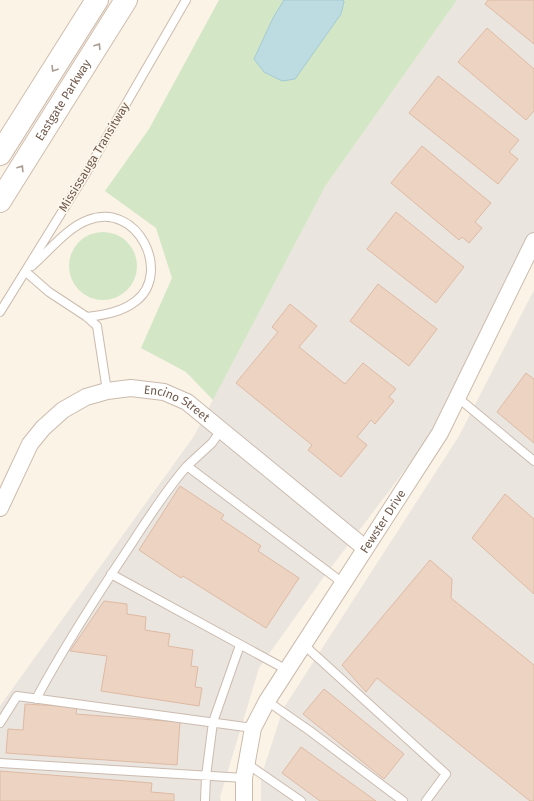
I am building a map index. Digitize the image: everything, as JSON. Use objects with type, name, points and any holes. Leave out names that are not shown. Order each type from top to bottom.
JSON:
[{"type":"main road","points":[[0,154],[97,0]]},
{"type":"main road","name":"Eastgate Parkway","points":[[0,201],[126,0]]},
{"type":"street","name":"Fewster Drive","points":[[244,801],[245,771],[254,728],[267,701],[440,433],[534,241]]},
{"type":"street","name":"Encino Street","points":[[0,508],[30,444],[43,428],[63,410],[86,396],[107,391],[131,388],[164,392],[187,402],[365,548]]},
{"type":"lane","name":"Mississauga Transitway","points":[[0,312],[86,173],[186,0]]},
{"type":"lane","points":[[87,317],[107,314],[127,306],[136,300],[148,285],[150,259],[147,249],[142,238],[135,229],[126,222],[101,216],[88,219],[74,226],[26,272],[49,292],[87,317],[97,326],[107,391]]},
{"type":"lane","points":[[457,398],[534,461]]},
{"type":"lane","points":[[36,699],[63,650],[172,482],[212,443],[221,430]]},
{"type":"lane","points":[[187,466],[343,583]]},
{"type":"lane","points":[[111,574],[287,670]]},
{"type":"lane","points":[[204,801],[213,722],[240,645]]},
{"type":"lane","points":[[304,645],[446,774],[426,801]]},
{"type":"lane","points":[[0,723],[17,696],[254,728]]},
{"type":"lane","points":[[267,701],[310,731],[403,801]]},
{"type":"lane","points":[[0,763],[206,776],[245,771],[300,801]]},
{"type":"shaded area","points":[[457,0],[534,0],[534,233],[505,280],[427,441],[326,574],[259,668],[220,797],[221,801],[0,801],[0,706],[194,436],[326,185]]},
{"type":"shaded area","points":[[534,290],[534,801],[261,801],[261,777],[283,709],[459,436]]},
{"type":"green space","points":[[219,0],[457,0],[326,185],[213,400],[186,372],[141,348],[172,278],[156,228],[105,191],[149,129]]},
{"type":"green space","points":[[96,232],[110,232],[122,237],[132,247],[137,259],[137,273],[132,285],[122,295],[110,300],[96,300],[84,295],[74,285],[69,273],[69,259],[74,247],[84,237]]},
{"type":"water","points":[[284,0],[343,0],[344,2],[341,14],[295,79],[282,81],[264,72],[254,59],[273,18]]},
{"type":"building","points":[[488,0],[534,0],[534,44],[485,4]]},
{"type":"building","points":[[487,28],[534,69],[534,111],[526,120],[458,62]]},
{"type":"building","points":[[438,76],[519,140],[509,152],[518,159],[498,184],[409,113]]},
{"type":"building","points":[[422,146],[491,203],[475,222],[482,228],[469,243],[462,237],[459,240],[391,183]]},
{"type":"building","points":[[396,212],[464,267],[436,303],[367,249]]},
{"type":"building","points":[[378,284],[437,329],[409,366],[350,321]]},
{"type":"building","points":[[290,304],[317,326],[299,347],[345,384],[363,363],[396,389],[389,397],[394,401],[375,424],[371,420],[357,437],[367,445],[341,477],[308,450],[312,445],[236,383],[278,332],[272,327]]},
{"type":"building","points":[[526,373],[534,379],[534,443],[497,412]]},
{"type":"building","points":[[180,486],[224,515],[221,519],[261,546],[258,551],[299,578],[266,628],[183,576],[181,578],[139,550]]},
{"type":"building","points":[[505,494],[534,519],[534,594],[472,538]]},
{"type":"building","points":[[430,560],[452,579],[451,598],[534,665],[534,801],[530,801],[377,678],[366,692],[342,665]]},
{"type":"building","points":[[104,601],[127,604],[127,614],[146,617],[145,630],[170,634],[168,646],[193,650],[191,666],[198,667],[195,687],[202,688],[199,706],[101,691],[107,656],[70,651]]},
{"type":"building","points":[[324,689],[404,754],[384,779],[303,714]]},
{"type":"building","points":[[25,704],[77,707],[76,714],[180,722],[177,765],[6,753],[8,729],[23,730]]},
{"type":"building","points":[[301,747],[376,801],[320,801],[282,773]]},
{"type":"building","points":[[0,771],[152,783],[151,792],[174,794],[174,801],[0,801]]}]
